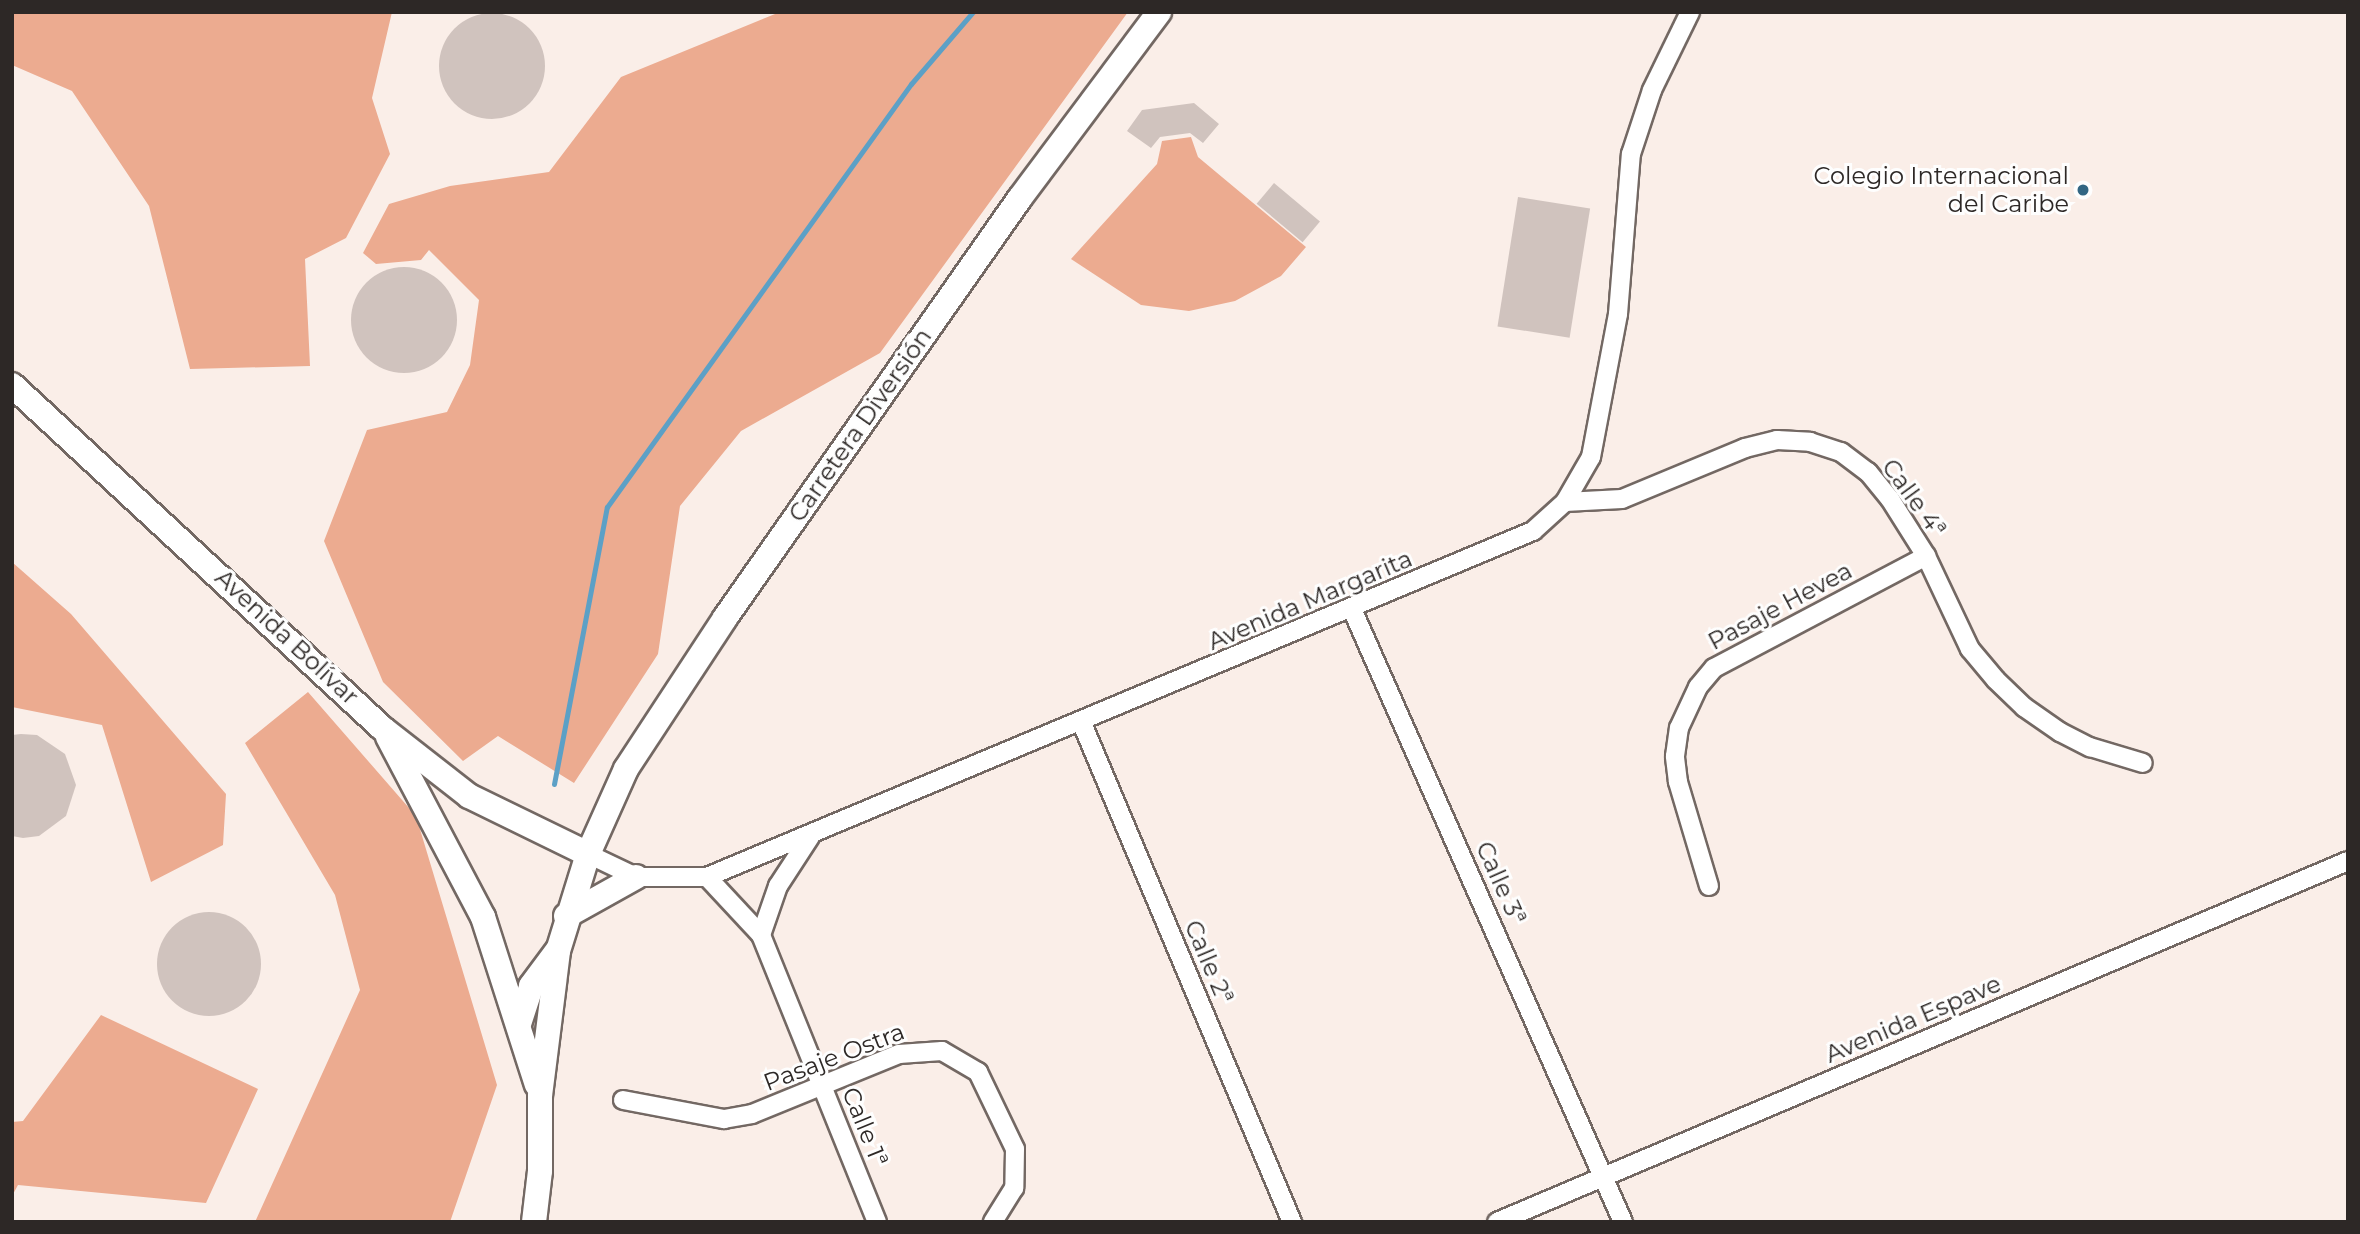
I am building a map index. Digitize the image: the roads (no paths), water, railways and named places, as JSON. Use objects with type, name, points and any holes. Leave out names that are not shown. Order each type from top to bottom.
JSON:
[{"type":"main road","name":"Carretera Diversión","points":[[540,1096],[558,951],[566,916],[587,854],[626,769],[681,681],[1020,198],[1158,12]]},
{"type":"main road","name":"Avenida Bolívar","points":[[12,384],[383,727],[469,796],[587,854]]},
{"type":"main road","points":[[383,727],[470,888],[519,1024],[540,1096],[540,1171],[534,1222]]},
{"type":"main road","points":[[566,916],[636,877]]},
{"type":"main road","points":[[519,1024],[531,986],[558,951]]},
{"type":"street","name":"Avenida Margarita","points":[[587,854],[636,877],[707,877],[810,837],[1081,721],[1352,610],[1533,531],[1565,502],[1591,457],[1616,327],[1631,154],[1652,90],[1690,12]]},
{"type":"street","name":"Calle 4ª","points":[[1565,502],[1622,499],[1745,447],[1777,440],[1810,442],[1841,453],[1868,472],[1926,556],[1970,649],[2024,707],[2090,747],[2143,763]]},
{"type":"street","name":"Pasaje Hevea","points":[[1709,886],[1678,782],[1675,756],[1679,728],[1698,687],[1714,668],[1926,556]]},
{"type":"street","name":"Calle 3ª","points":[[1352,610],[1606,1176],[1623,1222]]},
{"type":"street","name":"Calle 2ª","points":[[1081,721],[1292,1222]]},
{"type":"street","points":[[707,877],[761,935],[778,886],[810,837]]},
{"type":"street","name":"Avenida Espave","points":[[1497,1222],[2348,861]]},
{"type":"street","name":"Calle 1ª","points":[[761,935],[877,1222]]},
{"type":"street","name":"Pasaje Ostra","points":[[623,1100],[724,1119],[752,1114],[922,1049],[962,1059],[989,1089],[1016,1149],[1014,1188],[993,1222]]},
{"type":"waterway","points":[[554,784],[607,507],[911,84],[973,12]]},
{"type":"place","name":"Colegio Internacional del Caribe","points":[[2083,190]]}]
